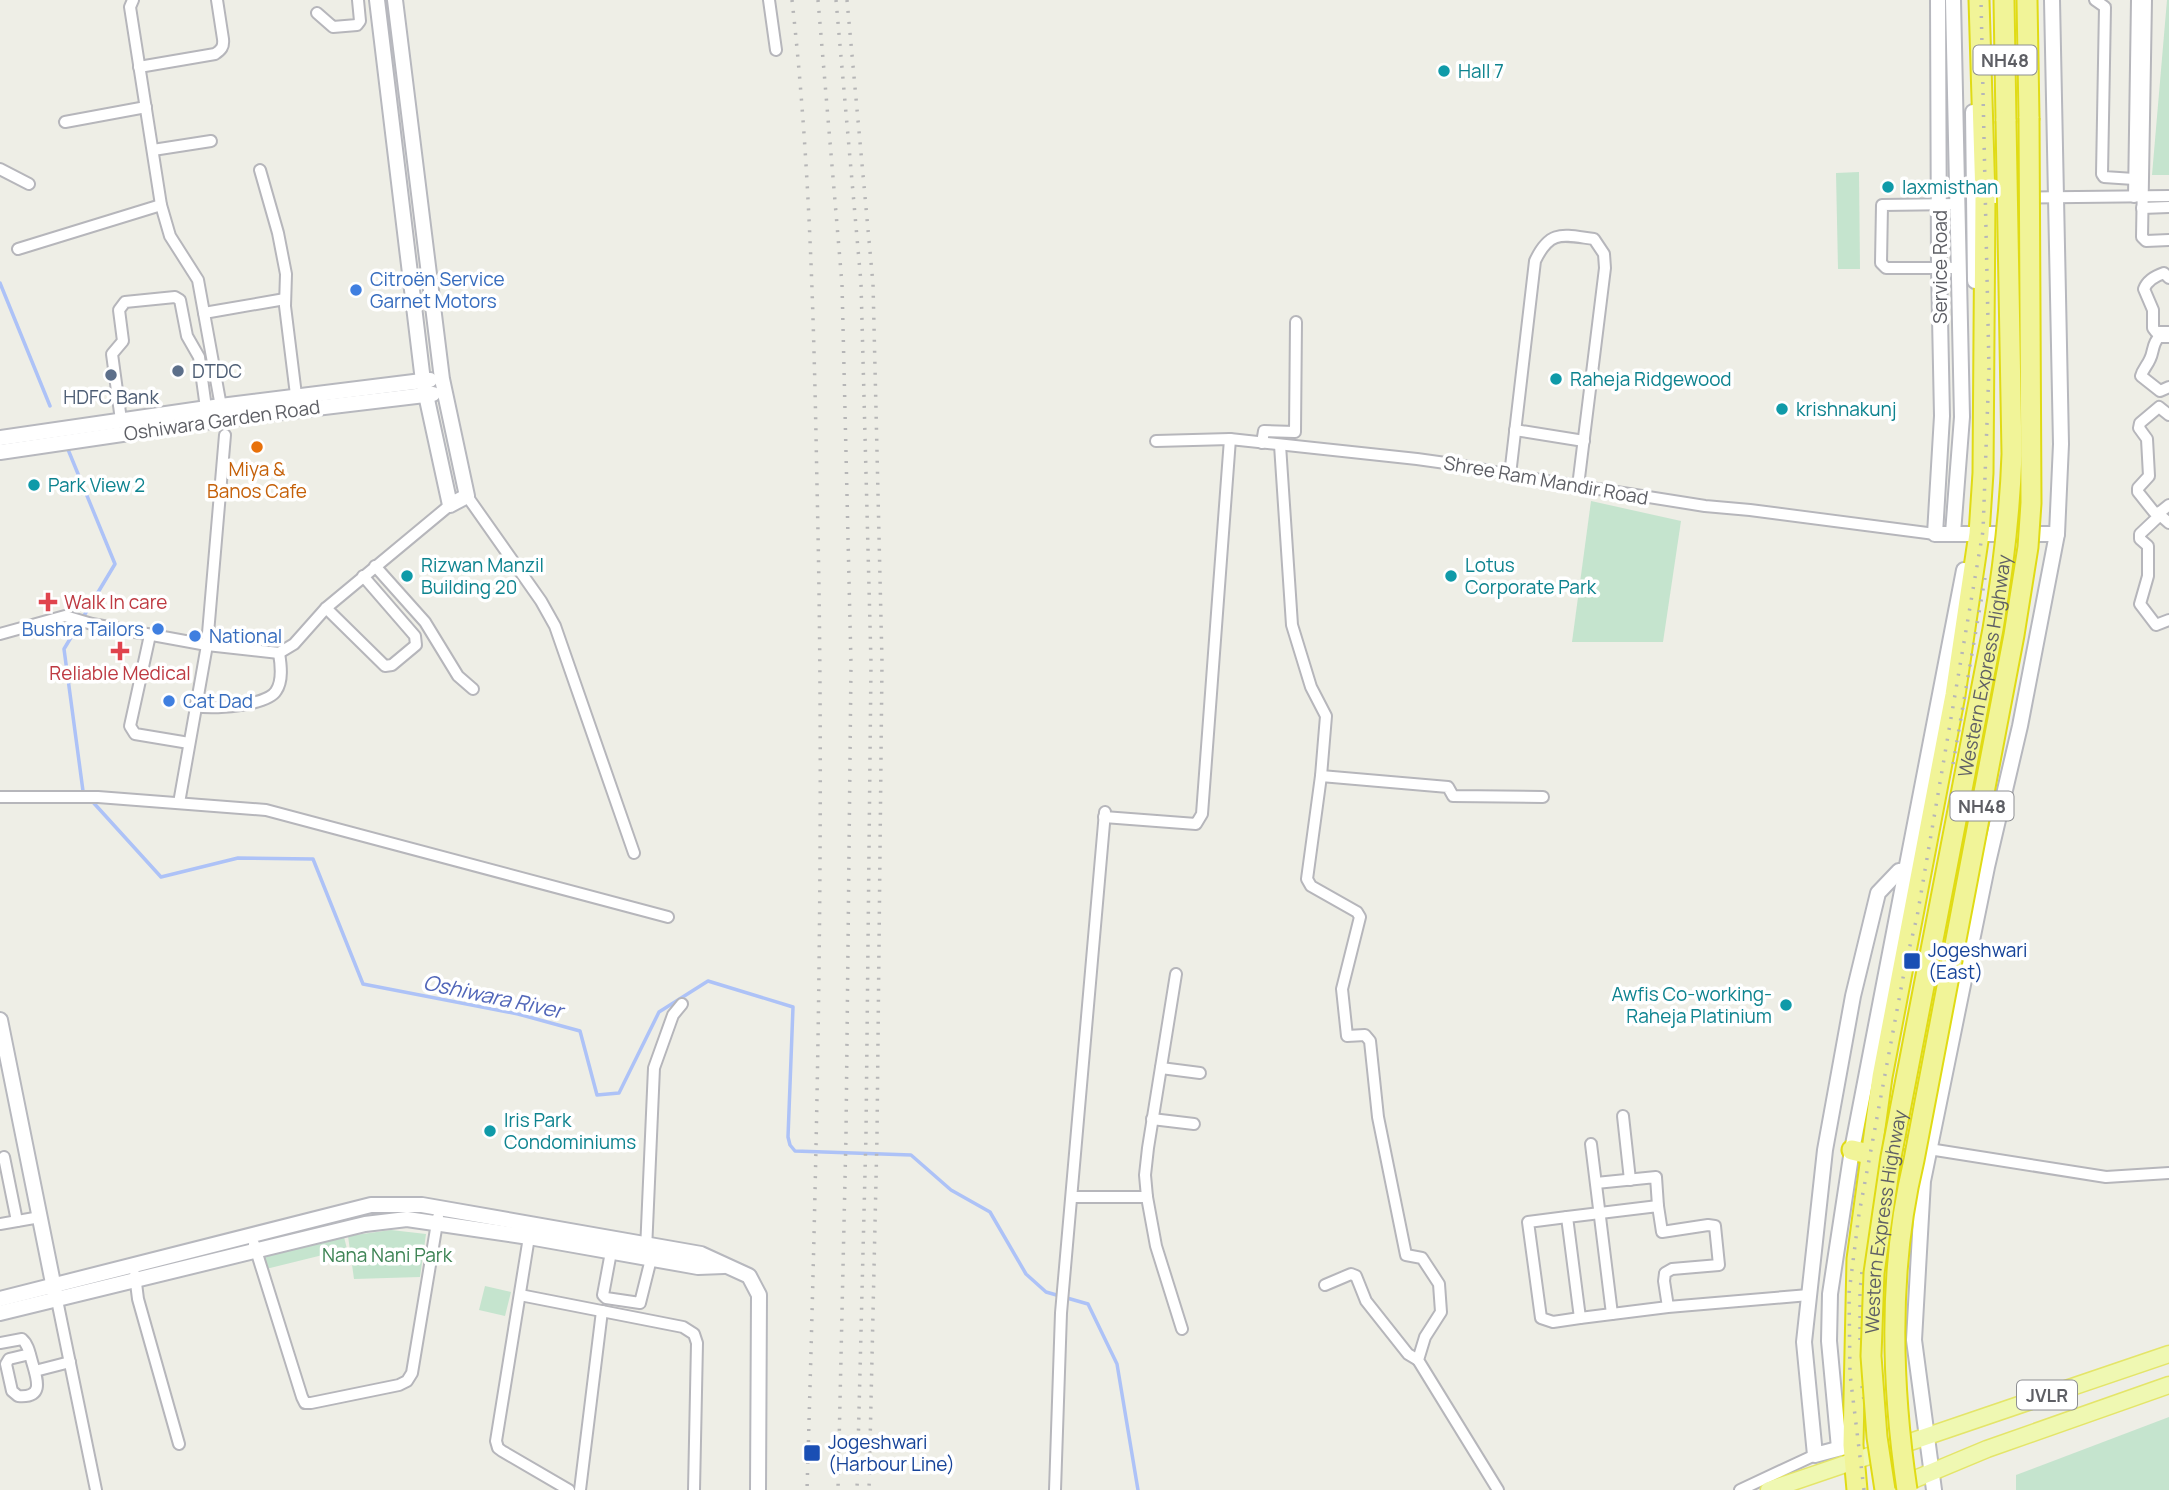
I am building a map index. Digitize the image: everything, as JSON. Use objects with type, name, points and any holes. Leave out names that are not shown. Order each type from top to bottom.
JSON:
[{"type":"highway","points":[[1857,1490],[1849,1451],[1857,1259],[1913,870],[1956,689],[1983,473],[1985,198],[1979,0]]},
{"type":"highway","name":"Western Express Highway","points":[[1885,1490],[1877,1437],[1871,1356],[1878,1247],[1891,1157],[1993,629],[2011,501],[2004,0]]},
{"type":"highway","name":"Western Express Highway","points":[[1907,1490],[1894,1355],[1896,1278],[1903,1205],[1914,1160],[2012,648],[2028,547],[2032,453],[2026,0]]},
{"type":"highway","points":[[1852,1150],[1874,1145]]},
{"type":"main road","name":"JVLR","points":[[1849,1451],[1925,1436],[2169,1354]]},
{"type":"main road","name":"JVLR","points":[[1890,1490],[1931,1472],[2169,1385]]},
{"type":"main road","points":[[1769,1490],[1849,1451]]},
{"type":"street","points":[[133,0],[130,7],[161,205],[170,236],[198,280],[222,412]]},
{"type":"street","points":[[139,67],[215,54],[220,50],[224,45],[217,0]]},
{"type":"street","points":[[317,13],[333,27],[357,25],[360,21],[358,0]]},
{"type":"street","points":[[377,0],[424,388],[450,505]]},
{"type":"street","points":[[395,0],[443,386],[467,496],[541,601],[555,626],[634,853]]},
{"type":"street","points":[[769,0],[776,50]]},
{"type":"street","name":"Service Road","points":[[1935,534],[1942,416],[1936,268],[1939,157],[1938,0]]},
{"type":"street","points":[[1952,533],[1962,417],[1954,0]]},
{"type":"street","points":[[1971,0],[1978,392],[1975,534]]},
{"type":"street","points":[[1934,1490],[1914,1340],[1923,1181],[1985,877],[2020,726],[2057,534],[2061,444],[2052,0]]},
{"type":"street","points":[[2095,0],[2105,7],[2102,174],[2104,177],[2134,179]]},
{"type":"street","points":[[2137,0],[2134,179],[2143,237],[2146,241],[2169,240]]},
{"type":"street","points":[[2139,200],[2146,0]]},
{"type":"street","points":[[65,122],[146,107]]},
{"type":"street","points":[[153,150],[211,141]]},
{"type":"street","points":[[1939,157],[1956,156]]},
{"type":"street","points":[[0,169],[29,184]]},
{"type":"street","points":[[260,170],[278,233],[286,274],[285,299],[298,403]]},
{"type":"street","points":[[1985,198],[2139,200],[2169,196]]},
{"type":"street","points":[[2139,200],[2169,207]]},
{"type":"street","points":[[1957,204],[1882,205],[1881,263],[1886,268],[1959,268]]},
{"type":"street","points":[[18,249],[161,205]]},
{"type":"street","points":[[1510,475],[1535,261],[1548,240],[1560,234],[1594,239],[1604,254],[1605,268],[1578,486]]},
{"type":"street","points":[[2169,278],[2164,274],[2158,275],[2146,283],[2144,289],[2152,310],[2153,328],[2156,332],[2169,334]]},
{"type":"street","points":[[121,420],[112,354],[123,341],[119,310],[125,302],[175,297],[180,300],[187,336],[199,357],[206,408]]},
{"type":"street","points":[[204,313],[285,299]]},
{"type":"street","points":[[1295,447],[1296,322]]},
{"type":"street","points":[[2169,334],[2155,341],[2141,376],[2160,391],[2169,387]]},
{"type":"street","name":"Oshiwara Garden Road","points":[[0,452],[222,412],[443,386]]},
{"type":"street","points":[[2169,415],[2159,407],[2140,423],[2138,428],[2147,439],[2149,476],[2138,488],[2138,492],[2154,512],[2159,513],[2169,505]]},
{"type":"street","name":"Oshiwara Garden Road","points":[[0,438],[206,408],[222,412]]},
{"type":"street","points":[[1515,430],[1584,441]]},
{"type":"street","points":[[1262,443],[1264,431],[1295,432]]},
{"type":"street","points":[[179,803],[207,645],[225,435]]},
{"type":"street","points":[[1055,1490],[1061,1313],[1105,815],[1196,824],[1202,814],[1230,439]]},
{"type":"street","name":"Shree Ram Mandir Road","points":[[1156,440],[1230,439],[1460,465],[1705,506],[1935,534]]},
{"type":"street","points":[[1280,445],[1292,625],[1311,687],[1326,716],[1307,879],[1311,886],[1357,912],[1360,917],[1342,989],[1348,1036],[1365,1035],[1370,1041],[1378,1116],[1406,1255],[1422,1258],[1439,1284],[1441,1312],[1425,1337],[1418,1360]]},
{"type":"street","points":[[0,634],[65,616],[92,624],[207,645],[279,653],[294,644],[326,608],[363,576],[450,505],[467,496]]},
{"type":"street","points":[[2169,523],[2161,516],[2158,517],[2140,534],[2140,539],[2148,546],[2148,576],[2139,599],[2157,625],[2169,620]]},
{"type":"street","points":[[1935,534],[2057,534]]},
{"type":"street","points":[[375,566],[425,622],[458,676],[473,689]]},
{"type":"street","points":[[326,608],[385,666],[392,665],[416,645],[415,636],[363,576]]},
{"type":"street","points":[[150,635],[131,730],[135,734],[189,744]]},
{"type":"street","points":[[197,706],[212,709],[234,707],[270,697],[276,691],[280,678],[279,653]]},
{"type":"street","points":[[1321,776],[1448,787],[1453,796],[1543,797]]},
{"type":"street","points":[[0,797],[97,797],[266,810],[668,917]]},
{"type":"street","points":[[1740,1490],[1815,1455],[1849,1451],[1829,1341],[1830,1294],[1852,1150],[1913,870],[1899,871],[1878,893],[1853,996],[1825,1150],[1804,1342],[1815,1455]]},
{"type":"street","points":[[1176,974],[1145,1175],[1156,1246],[1182,1329]]},
{"type":"street","points":[[611,1252],[603,1295],[606,1298],[640,1303],[648,1254],[654,1068],[673,1015],[682,1004]]},
{"type":"street","points":[[0,1020],[4,1063],[27,1153],[96,1490]]},
{"type":"street","points":[[1161,1068],[1200,1073]]},
{"type":"street","points":[[1623,1116],[1630,1180]]},
{"type":"street","points":[[1152,1119],[1194,1124]]},
{"type":"street","points":[[1591,1144],[1612,1314]]},
{"type":"street","points":[[1874,1145],[1929,1149],[2106,1177],[2169,1173]]},
{"type":"street","points":[[18,1221],[2,1157],[27,1153]]},
{"type":"street","points":[[1596,1183],[1656,1177],[1662,1232],[1715,1226],[1719,1265],[1672,1269],[1665,1273],[1668,1307]]},
{"type":"street","points":[[1072,1197],[1147,1197]]},
{"type":"street","points":[[0,1313],[109,1271],[371,1205],[422,1205],[440,1208],[648,1254],[698,1268],[729,1266],[749,1276],[758,1295],[758,1490]]},
{"type":"street","points":[[1658,1206],[1528,1222],[1541,1318],[1553,1322],[1668,1307],[1809,1294]]},
{"type":"street","points":[[251,1234],[302,1397],[305,1402],[311,1404],[407,1381],[412,1373],[440,1208]]},
{"type":"street","points":[[0,1224],[40,1216]]},
{"type":"street","points":[[1567,1217],[1580,1318]]},
{"type":"street","points":[[0,1299],[113,1286],[365,1224],[407,1219],[611,1252],[648,1254]]},
{"type":"street","points":[[303,1222],[307,1238]]},
{"type":"street","points":[[529,1237],[496,1441],[502,1451],[569,1490]]},
{"type":"street","points":[[133,1266],[138,1299],[178,1444]]},
{"type":"street","points":[[109,1271],[113,1286]]},
{"type":"street","points":[[1325,1285],[1351,1274],[1356,1276],[1366,1301],[1408,1354],[1418,1360],[1498,1490]]},
{"type":"street","points":[[520,1295],[683,1327],[694,1334],[697,1343],[694,1490]]},
{"type":"street","points":[[580,1490],[601,1311]]},
{"type":"street","points":[[0,1343],[25,1340],[30,1354],[38,1383],[35,1392],[25,1397],[14,1394],[6,1367],[7,1361],[30,1354]]},
{"type":"street","points":[[35,1371],[70,1362]]},
{"type":"green space","points":[[2167,0],[2169,175],[2152,175]]},
{"type":"green space","points":[[1859,172],[1860,269],[1838,269],[1836,173]]},
{"type":"green space","points":[[1591,501],[1681,521],[1663,642],[1572,642]]},
{"type":"green space","points":[[341,1225],[347,1249],[266,1269],[261,1245]]},
{"type":"green space","name":"Nana Nani Park","points":[[391,1230],[426,1234],[420,1277],[354,1279],[348,1236]]},
{"type":"green space","points":[[485,1286],[511,1292],[505,1316],[479,1310]]},
{"type":"green space","points":[[2169,1417],[2169,1490],[2016,1490],[2016,1475]]},
{"type":"waterway","name":"Oshiwara River","points":[[0,283],[50,406]]},
{"type":"waterway","name":"Oshiwara River","points":[[67,447],[115,564],[64,649],[83,791],[86,794]]},
{"type":"waterway","name":"Oshiwara River","points":[[91,800],[161,877],[238,858],[313,859],[363,984],[518,1014],[580,1031],[597,1095],[619,1093],[659,1012],[708,981],[793,1007],[788,1137],[790,1145],[795,1151],[911,1155],[951,1190],[990,1212],[1026,1274],[1046,1292],[1088,1304],[1117,1364],[1138,1490]]},
{"type":"railway","points":[[792,0],[810,243],[819,612],[819,988],[807,1490]]},
{"type":"railway","points":[[818,0],[842,284],[851,664],[846,1135],[838,1490]]},
{"type":"railway","points":[[836,0],[861,283],[871,663],[866,1134],[857,1490]]},
{"type":"railway","points":[[847,0],[873,284],[882,662],[877,1136],[869,1490]]},
{"type":"railway","points":[[1864,1490],[1850,1374],[1849,1293],[1859,1214],[1906,962],[1917,917],[1983,531],[1989,368],[1981,0]]},
{"type":"railway","points":[[1953,764],[1985,578]]},
{"type":"railway","points":[[1860,1340],[1862,1271]]},
{"type":"railway","points":[[1862,1386],[1876,1490]]},
{"type":"place","name":"Hall 7","points":[[1444,71]]},
{"type":"place","name":"laxmisthan","points":[[1888,187]]},
{"type":"place","name":"Citroën Service Garnet Motors","points":[[356,290]]},
{"type":"place","name":"DTDC","points":[[178,371]]},
{"type":"place","name":"HDFC Bank","points":[[111,375]]},
{"type":"place","name":"Raheja Ridgewood","points":[[1556,379]]},
{"type":"place","name":"krishnakunj","points":[[1782,409]]},
{"type":"place","name":"Miya & Banos Cafe","points":[[257,447]]},
{"type":"place","name":"Park View 2","points":[[34,485]]},
{"type":"place","name":"Rizwan Manzil Building 20","points":[[407,576]]},
{"type":"place","name":"Lotus Corporate Park","points":[[1451,576]]},
{"type":"place","name":"Walk In care","points":[[48,602]]},
{"type":"place","name":"Bushra Tailors","points":[[158,629]]},
{"type":"place","name":"National","points":[[195,636]]},
{"type":"place","name":"Reliable Medical","points":[[120,651]]},
{"type":"place","name":"Cat Dad","points":[[169,701]]},
{"type":"place","name":"Jogeshwari (East)","points":[[1912,961]]},
{"type":"place","name":"Awfis Co-working- Raheja Platinium","points":[[1786,1005]]},
{"type":"place","name":"Iris Park Condominiums","points":[[490,1131]]},
{"type":"place","name":"Jogeshwari (Harbour Line)","points":[[812,1453]]}]
